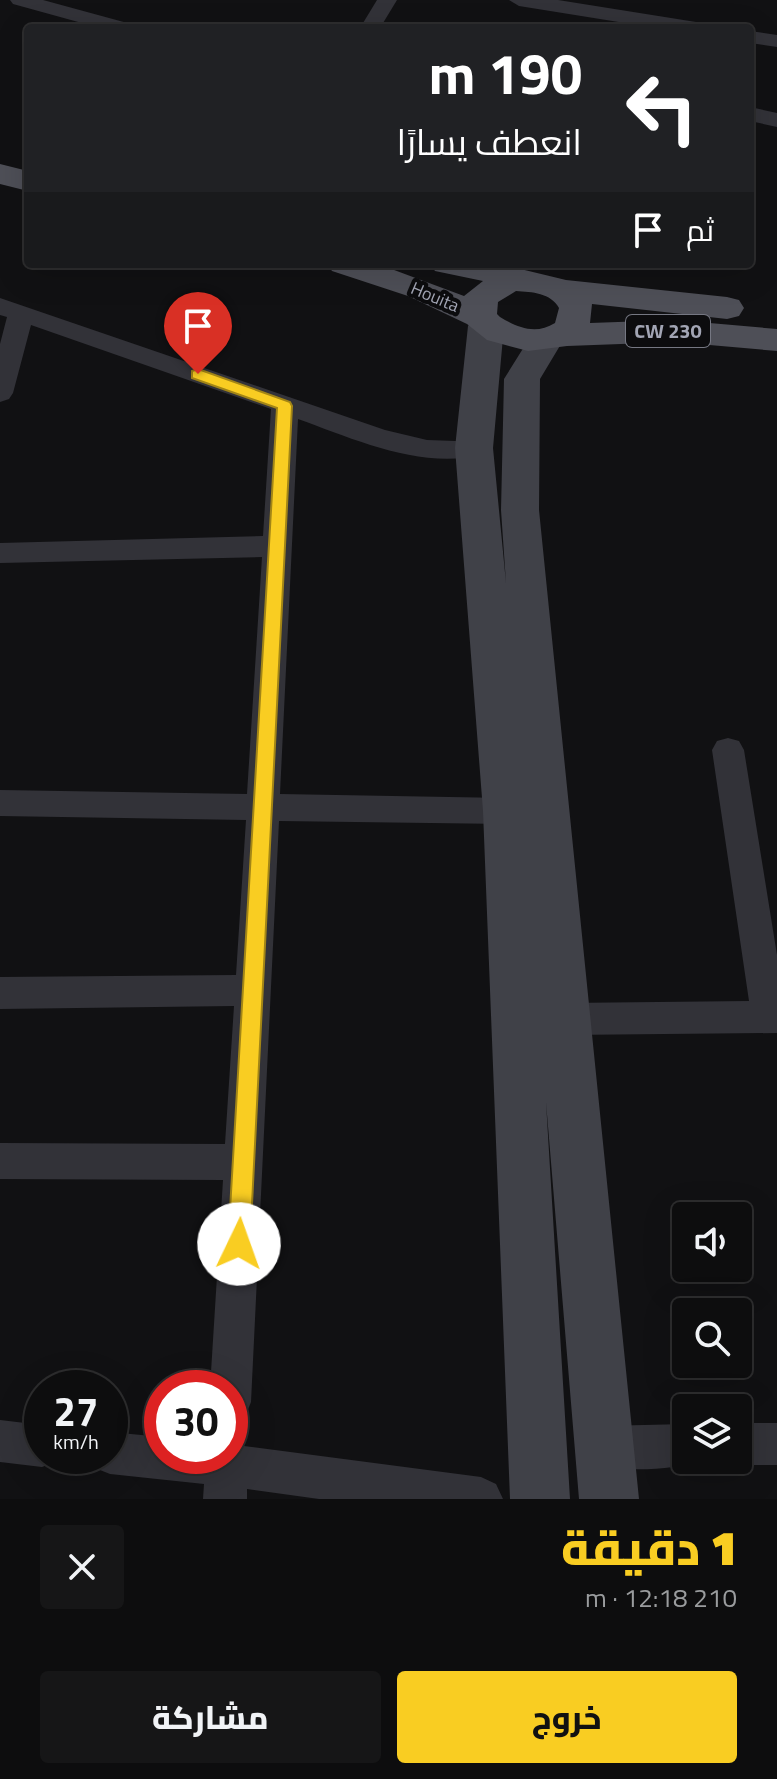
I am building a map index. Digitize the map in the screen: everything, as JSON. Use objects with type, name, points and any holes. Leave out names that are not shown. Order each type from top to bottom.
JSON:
[{"type":"main road","points":[[0,156],[24,162]]},
{"type":"main road","points":[[0,174],[24,180]]},
{"type":"main road","name":"Houita","points":[[356,268],[420,289],[482,321]]},
{"type":"main road","name":"Houita","points":[[466,268],[546,285]]},
{"type":"main road","points":[[540,1499],[506,811],[474,448],[482,321],[478,306],[481,297],[502,284],[546,285],[777,315]]},
{"type":"main road","points":[[546,285],[571,298],[576,308],[575,318],[552,337],[522,379],[520,510],[609,1499]]},
{"type":"main road","points":[[482,321],[511,339],[552,337]]},
{"type":"main road","name":"CW 230","points":[[552,337],[675,331],[777,340]]},
{"type":"street","points":[[20,0],[109,24]]},
{"type":"street","points":[[372,24],[387,0]]},
{"type":"street","points":[[519,0],[671,24]]},
{"type":"street","points":[[754,38],[777,41]]},
{"type":"street","points":[[754,115],[777,120]]},
{"type":"street","points":[[0,393],[10,310],[285,406],[427,449],[474,448]]},
{"type":"street","points":[[232,1370],[285,406]]},
{"type":"street","points":[[0,553],[277,546]]},
{"type":"street","points":[[566,1019],[773,1017],[728,750]]},
{"type":"street","points":[[0,803],[109,802],[506,811]]},
{"type":"street","points":[[0,993],[253,990]]},
{"type":"street","points":[[0,1161],[244,1162]]},
{"type":"street","points":[[0,1441],[24,1444]]},
{"type":"street","points":[[752,1444],[777,1444]]},
{"type":"street","points":[[602,1447],[672,1445]]},
{"type":"street","points":[[236,1474],[481,1499]]},
{"type":"route","points":[[198,374],[285,406],[239,1244]]}]
